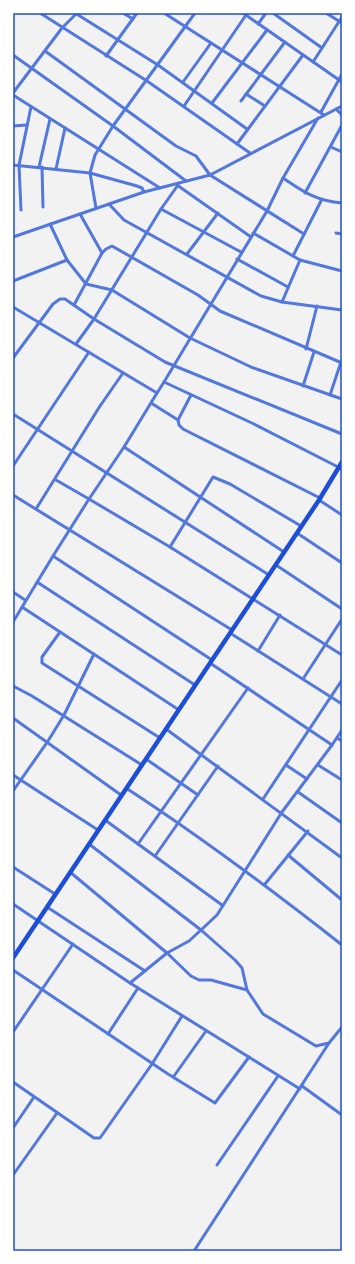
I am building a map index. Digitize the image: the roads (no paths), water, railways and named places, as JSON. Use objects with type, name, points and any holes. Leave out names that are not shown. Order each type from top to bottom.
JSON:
[{"type":"main road","points":[[13,958],[341,468],[342,462]]},
{"type":"street","points":[[40,13],[147,81],[250,153]]},
{"type":"street","points":[[160,188],[31,107],[13,94],[62,28],[76,13],[158,65],[247,129]]},
{"type":"street","points":[[123,13],[133,19]]},
{"type":"street","points":[[106,56],[137,13]]},
{"type":"street","points":[[164,13],[261,75],[281,86],[322,114]]},
{"type":"street","points":[[96,208],[90,173],[92,160],[113,126],[147,81],[194,13]]},
{"type":"street","points":[[258,24],[266,13]]},
{"type":"street","points":[[273,13],[322,48]]},
{"type":"street","points":[[326,13],[341,22]]},
{"type":"street","points":[[184,106],[245,14],[341,81]]},
{"type":"street","points":[[313,62],[341,22],[342,17]]},
{"type":"street","points":[[212,103],[267,30]]},
{"type":"street","points":[[241,101],[286,42]]},
{"type":"street","points":[[182,82],[211,43]]},
{"type":"street","points":[[45,51],[176,146],[196,156],[210,174],[304,234]]},
{"type":"street","points":[[13,55],[113,126],[186,181]]},
{"type":"street","points":[[236,144],[303,55]]},
{"type":"street","points":[[13,622],[25,600],[175,366],[241,252],[267,211],[283,178],[341,81],[342,74]]},
{"type":"street","points":[[246,94],[265,106]]},
{"type":"street","points":[[322,114],[342,106]]},
{"type":"street","points":[[21,210],[19,166],[31,107]]},
{"type":"street","points":[[336,109],[342,115]]},
{"type":"street","points":[[13,237],[144,192],[210,174],[318,118]]},
{"type":"street","points":[[42,207],[40,167],[50,119]]},
{"type":"street","points":[[13,126],[27,125]]},
{"type":"street","points":[[305,193],[342,125]]},
{"type":"street","points":[[56,169],[65,128]]},
{"type":"street","points":[[331,147],[342,152]]},
{"type":"street","points":[[13,165],[90,173],[137,186],[142,188],[144,192]]},
{"type":"street","points":[[283,178],[305,193],[321,201],[342,203]]},
{"type":"street","points":[[76,344],[94,319],[177,184]]},
{"type":"street","points":[[177,184],[251,237]]},
{"type":"street","points":[[293,256],[321,201]]},
{"type":"street","points":[[109,204],[119,216],[187,254],[226,278],[262,296],[282,302],[342,310]]},
{"type":"street","points":[[161,209],[241,252]]},
{"type":"street","points":[[187,254],[218,213]]},
{"type":"street","points":[[80,214],[102,253]]},
{"type":"street","points":[[50,224],[67,260],[86,284],[112,290],[190,338],[251,367],[342,399]]},
{"type":"street","points":[[253,233],[300,260],[342,271]]},
{"type":"street","points":[[336,233],[342,234]]},
{"type":"street","points":[[74,305],[102,253],[112,246],[211,303],[227,314],[314,352],[341,362],[330,395]]},
{"type":"street","points":[[237,259],[288,287]]},
{"type":"street","points":[[13,281],[67,260]]},
{"type":"street","points":[[282,302],[300,260]]},
{"type":"street","points":[[13,358],[56,302],[65,299],[94,319],[151,354],[175,366],[342,434]]},
{"type":"street","points":[[306,348],[317,306]]},
{"type":"street","points":[[13,307],[157,393]]},
{"type":"street","points":[[13,466],[89,352]]},
{"type":"street","points":[[303,386],[314,352]]},
{"type":"street","points":[[36,509],[56,480],[100,406],[123,373]]},
{"type":"street","points":[[164,382],[268,431],[341,468]]},
{"type":"street","points":[[178,420],[191,395]]},
{"type":"street","points":[[151,403],[178,420],[179,425],[183,429],[320,499],[342,515]]},
{"type":"street","points":[[13,414],[269,575]]},
{"type":"street","points":[[124,447],[284,552]]},
{"type":"street","points":[[170,547],[211,479],[217,477],[302,526]]},
{"type":"street","points":[[56,480],[170,547],[342,655]]},
{"type":"street","points":[[13,495],[70,529],[231,631],[258,651],[342,704]]},
{"type":"street","points":[[297,533],[342,563]]},
{"type":"street","points":[[53,556],[211,661],[309,731],[332,745]]},
{"type":"street","points":[[276,565],[342,609]]},
{"type":"street","points":[[37,582],[195,686]]},
{"type":"street","points":[[13,592],[25,600]]},
{"type":"street","points":[[22,607],[178,710]]},
{"type":"street","points":[[258,651],[280,616]]},
{"type":"street","points":[[303,680],[342,618]]},
{"type":"street","points":[[60,632],[42,660],[46,666],[160,738]]},
{"type":"street","points":[[13,791],[19,780],[48,741],[64,715],[94,654]]},
{"type":"street","points":[[263,799],[342,680]]},
{"type":"street","points":[[13,686],[64,715],[142,764]]},
{"type":"street","points":[[138,844],[180,782],[248,688]]},
{"type":"street","points":[[13,718],[48,741],[122,795]]},
{"type":"street","points":[[166,729],[308,831],[342,858]]},
{"type":"street","points":[[130,983],[167,953],[189,941],[212,920],[282,812],[318,765],[342,730]]},
{"type":"street","points":[[336,738],[342,742]]},
{"type":"street","points":[[146,759],[198,795]]},
{"type":"street","points":[[286,765],[307,779]]},
{"type":"street","points":[[318,765],[342,780]]},
{"type":"street","points":[[156,856],[218,766]]},
{"type":"street","points":[[13,775],[98,830]]},
{"type":"street","points":[[126,788],[161,810],[265,884],[342,946]]},
{"type":"street","points":[[298,792],[342,823]]},
{"type":"street","points":[[105,820],[222,905]]},
{"type":"street","points":[[265,884],[308,831]]},
{"type":"street","points":[[89,844],[201,930],[238,964],[243,971],[247,990],[263,1014],[316,1046],[329,1043]]},
{"type":"street","points":[[288,855],[342,900]]},
{"type":"street","points":[[13,867],[56,894]]},
{"type":"street","points":[[70,872],[196,979],[211,980],[247,990]]},
{"type":"street","points":[[13,904],[130,983],[278,1076],[301,1088],[342,1115]]},
{"type":"street","points":[[47,907],[145,971]]},
{"type":"street","points":[[13,1032],[73,944]]},
{"type":"street","points":[[13,947],[18,951]]},
{"type":"street","points":[[13,970],[152,1064],[174,1076],[215,1103],[248,1057]]},
{"type":"street","points":[[108,1034],[138,988]]},
{"type":"street","points":[[13,1082],[94,1138],[100,1138],[152,1064],[182,1016]]},
{"type":"street","points":[[194,1251],[329,1043],[342,1027]]},
{"type":"street","points":[[174,1076],[206,1031]]},
{"type":"street","points":[[218,1165],[278,1076]]},
{"type":"street","points":[[13,1128],[34,1097]]},
{"type":"street","points":[[13,1175],[56,1113]]}]
